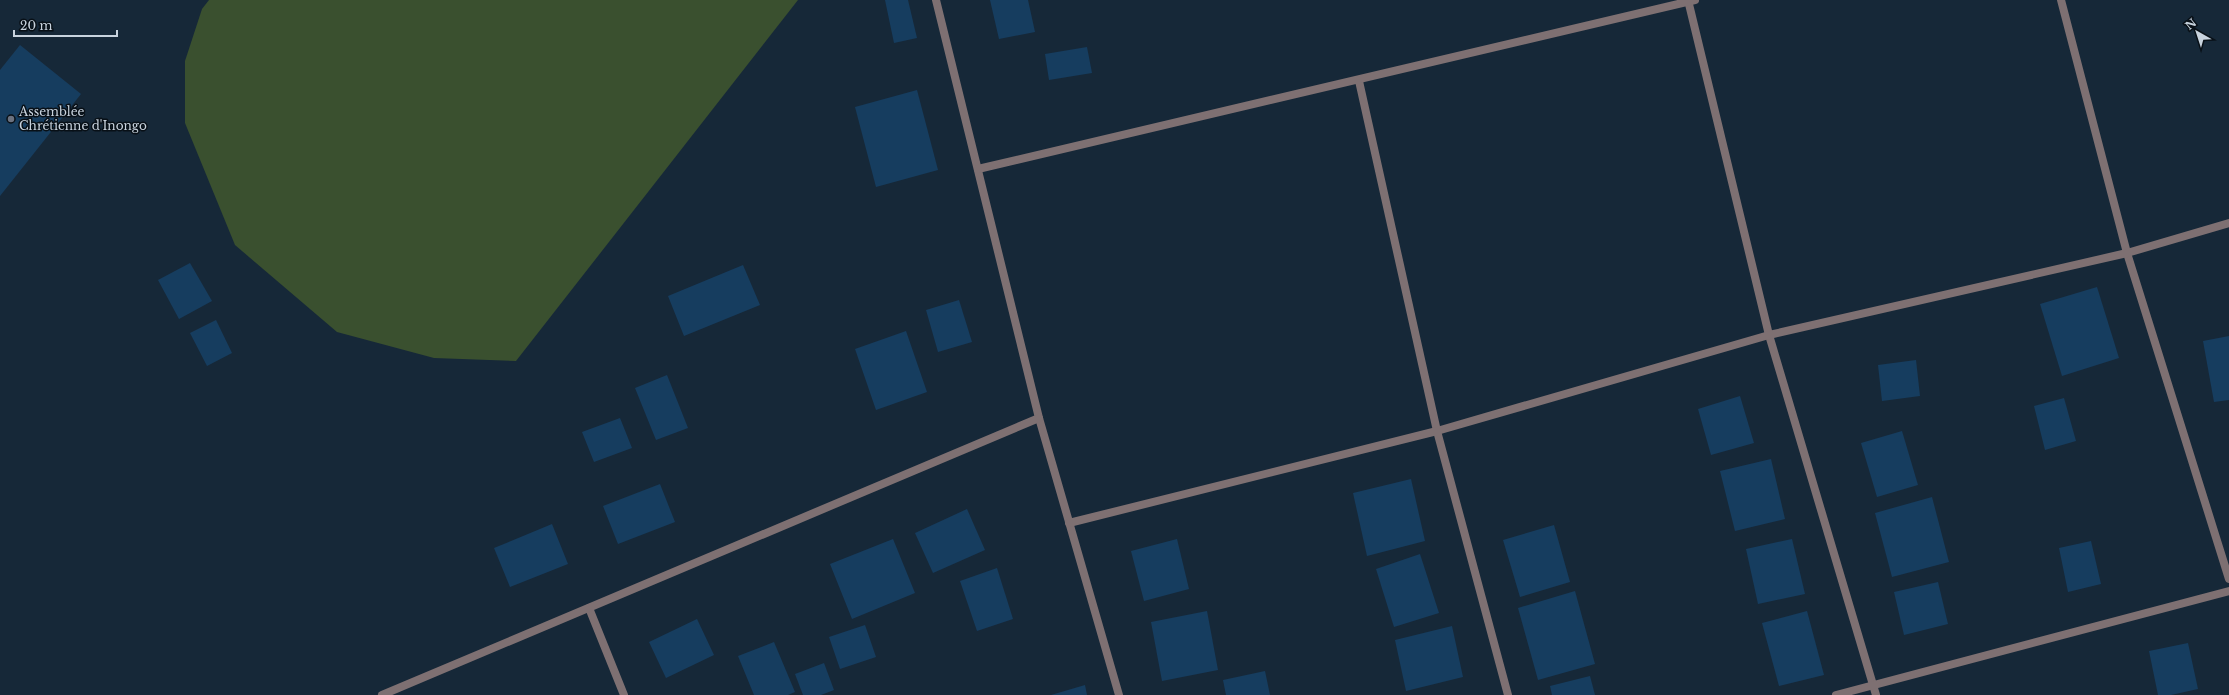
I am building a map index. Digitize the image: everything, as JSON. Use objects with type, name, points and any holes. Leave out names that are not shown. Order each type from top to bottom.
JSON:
[{"type":"street","points":[[936,0],[1039,418],[1119,695]]},
{"type":"street","points":[[2061,0],[2127,253],[2229,579]]},
{"type":"street","points":[[978,169],[1359,81],[1690,1],[1769,335],[1876,695]]},
{"type":"street","points":[[1359,81],[1437,431],[1508,695]]},
{"type":"street","points":[[1069,523],[1437,431],[1769,335],[2127,253],[2229,223]]},
{"type":"street","points":[[382,695],[1039,418]]},
{"type":"street","points":[[1836,695],[2229,591]]},
{"type":"street","points":[[589,608],[624,695]]},
{"type":"green space","points":[[209,0],[798,0],[516,361],[434,358],[337,332],[235,245],[185,123],[185,61],[202,9]]},
{"type":"building","points":[[885,0],[908,0],[917,38],[894,43]]},
{"type":"building","points":[[990,0],[1028,0],[1035,32],[999,39]]},
{"type":"building","points":[[20,45],[81,94],[0,196],[0,70]]},
{"type":"building","points":[[1087,47],[1092,73],[1049,80],[1045,54]]},
{"type":"building","points":[[917,90],[938,170],[876,187],[855,107]]},
{"type":"building","points":[[190,263],[212,301],[179,319],[158,280]]},
{"type":"building","points":[[743,265],[760,305],[684,336],[668,296]]},
{"type":"building","points":[[2097,287],[2119,358],[2062,376],[2040,304]]},
{"type":"building","points":[[959,300],[972,342],[938,352],[926,310]]},
{"type":"building","points":[[216,320],[232,353],[207,366],[190,333]]},
{"type":"building","points":[[906,331],[927,392],[876,410],[855,349]]},
{"type":"building","points":[[2229,336],[2229,400],[2214,402],[2203,341]]},
{"type":"building","points":[[1916,360],[1920,396],[1882,401],[1878,365]]},
{"type":"building","points":[[667,375],[688,428],[656,440],[635,388]]},
{"type":"building","points":[[1740,396],[1754,443],[1711,455],[1698,409]]},
{"type":"building","points":[[2064,398],[2076,441],[2045,450],[2034,406]]},
{"type":"building","points":[[620,418],[632,448],[594,462],[582,432]]},
{"type":"building","points":[[1902,431],[1918,485],[1877,497],[1861,443]]},
{"type":"building","points":[[1771,459],[1785,519],[1735,531],[1720,471]]},
{"type":"building","points":[[1411,479],[1425,541],[1367,556],[1353,493]]},
{"type":"building","points":[[660,484],[675,522],[618,544],[603,506]]},
{"type":"building","points":[[1932,497],[1949,562],[1892,577],[1875,513]]},
{"type":"building","points":[[967,509],[985,550],[933,573],[915,533]]},
{"type":"building","points":[[552,524],[568,564],[510,587],[494,548]]},
{"type":"building","points":[[1554,525],[1570,582],[1520,597],[1503,540]]},
{"type":"building","points":[[893,539],[915,593],[852,619],[830,564]]},
{"type":"building","points":[[1177,539],[1189,589],[1144,601],[1131,551]]},
{"type":"building","points":[[1792,539],[1805,594],[1758,604],[1746,549]]},
{"type":"building","points":[[2091,541],[2101,584],[2068,592],[2059,548]]},
{"type":"building","points":[[1420,554],[1439,613],[1394,627],[1376,569]]},
{"type":"building","points":[[997,568],[1013,619],[977,631],[960,581]]},
{"type":"building","points":[[1938,582],[1948,624],[1904,635],[1894,592]]},
{"type":"building","points":[[1575,591],[1595,664],[1538,680],[1518,608]]},
{"type":"building","points":[[1207,611],[1218,670],[1162,681],[1151,622]]},
{"type":"building","points":[[1807,611],[1824,675],[1779,686],[1762,623]]},
{"type":"building","points":[[697,619],[714,655],[666,678],[649,642]]},
{"type":"building","points":[[865,625],[876,657],[840,669],[829,637]]},
{"type":"building","points":[[1452,626],[1463,677],[1406,691],[1395,640]]},
{"type":"building","points":[[774,642],[795,692],[788,695],[754,695],[738,656]]},
{"type":"building","points":[[2188,643],[2198,689],[2171,695],[2158,695],[2149,651]]},
{"type":"building","points":[[824,663],[834,690],[821,695],[803,695],[795,674]]},
{"type":"building","points":[[1265,671],[1270,695],[1226,695],[1223,680]]},
{"type":"building","points":[[1590,676],[1595,695],[1552,695],[1550,686]]},
{"type":"building","points":[[1085,685],[1087,695],[1051,695]]},
{"type":"place","name":"Assemblée Chrétienne d'Inongo","points":[[11,119]]}]
